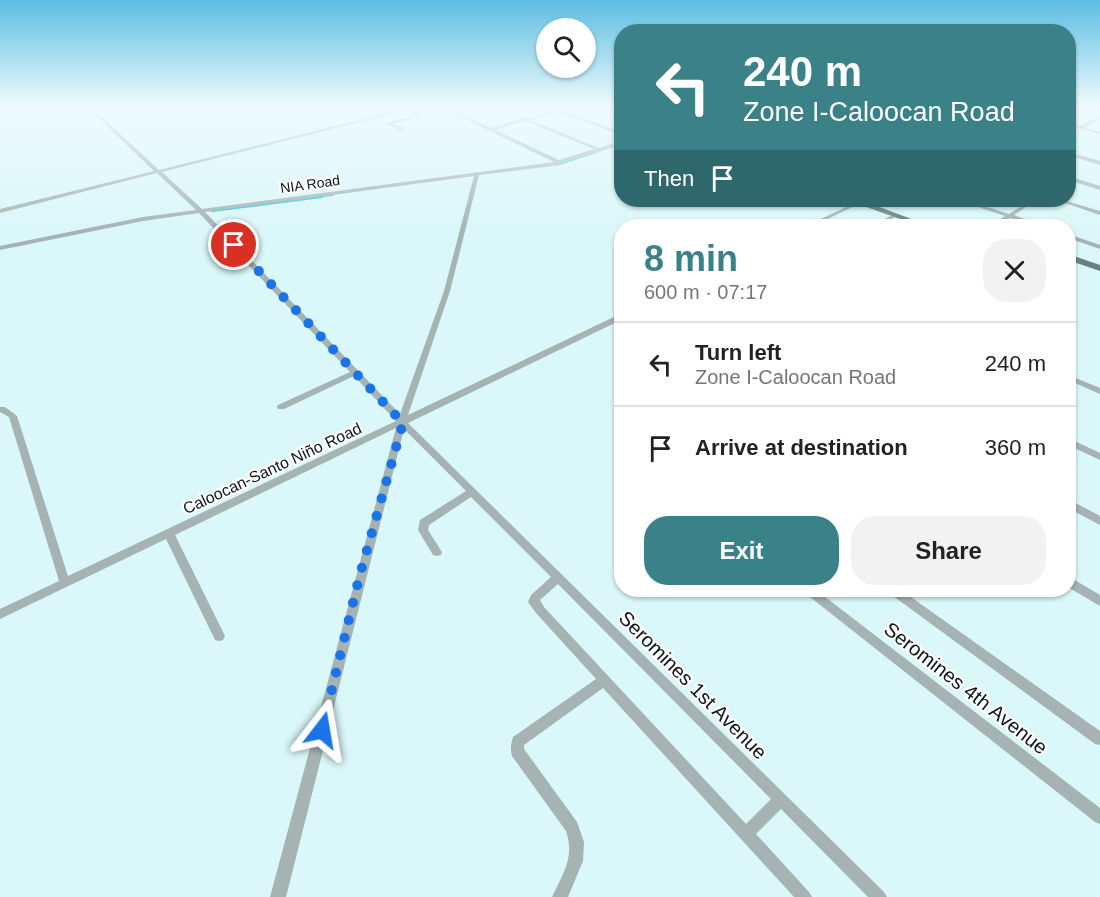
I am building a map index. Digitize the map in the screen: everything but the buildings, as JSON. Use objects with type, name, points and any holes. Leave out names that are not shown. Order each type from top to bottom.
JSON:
[{"type":"main road","points":[[877,207],[907,219]]},
{"type":"main road","points":[[1076,259],[1100,268]]},
{"type":"street","name":"Seromines 1st Avenue","points":[[134,149],[200,211],[403,423],[879,897]]},
{"type":"street","points":[[0,211],[247,149]]},
{"type":"street","points":[[531,149],[561,163]]},
{"type":"street","name":"NIA Road","points":[[0,248],[125,222],[561,163],[603,149]]},
{"type":"street","points":[[1076,156],[1100,163]]},
{"type":"street","points":[[278,897],[359,578],[408,400],[447,291],[477,174]]},
{"type":"street","points":[[1076,180],[1100,188]]},
{"type":"street","points":[[1076,205],[1100,213]]},
{"type":"street","points":[[823,219],[846,207]]},
{"type":"street","points":[[983,207],[1019,219]]},
{"type":"street","points":[[1004,219],[1023,207]]},
{"type":"street","points":[[888,219],[896,215]]},
{"type":"street","points":[[1076,239],[1100,247]]},
{"type":"street","name":"Caloocan-Santo Niño Road","points":[[0,614],[614,320]]},
{"type":"street","points":[[281,407],[355,373]]},
{"type":"street","points":[[1076,380],[1100,391]]},
{"type":"street","points":[[2,409],[13,416],[65,583]]},
{"type":"street","points":[[1076,445],[1100,457]]},
{"type":"street","points":[[437,552],[423,530],[424,523],[472,492]]},
{"type":"street","points":[[1076,508],[1100,521]]},
{"type":"street","points":[[169,534],[219,636]]},
{"type":"street","points":[[558,578],[538,593],[534,602],[804,897]]},
{"type":"street","points":[[1076,586],[1100,600]]},
{"type":"street","name":"Seromines 4th Avenue","points":[[818,597],[1100,818]]},
{"type":"street","points":[[903,597],[1100,739]]},
{"type":"street","points":[[560,897],[576,861],[577,842],[572,826],[517,751],[517,746],[518,742],[604,680]]},
{"type":"street","points":[[746,834],[780,800]]},
{"type":"waterway","points":[[557,165],[597,152]]},
{"type":"waterway","points":[[310,198],[333,195]]},
{"type":"waterway","points":[[212,211],[322,197]]},
{"type":"route","points":[[234,245],[403,423],[382,490],[322,730]]}]
